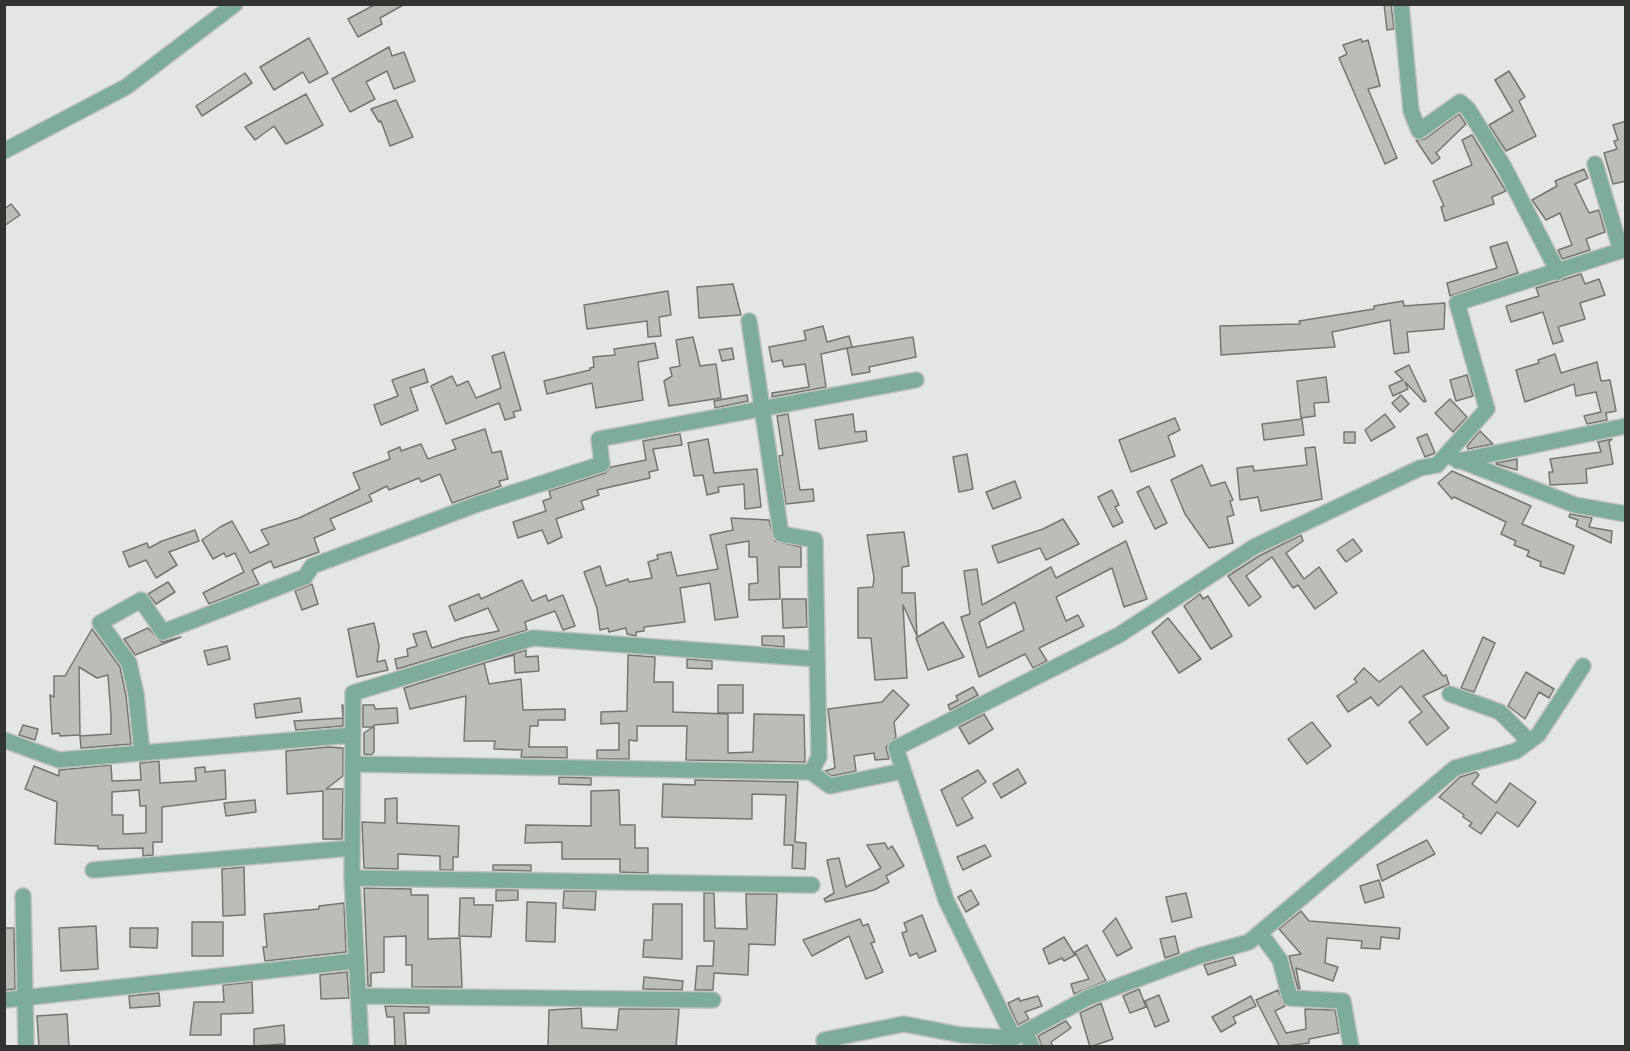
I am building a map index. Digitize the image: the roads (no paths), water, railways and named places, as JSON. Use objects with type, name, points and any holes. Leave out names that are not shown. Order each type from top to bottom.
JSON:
[{"type":"street","points":[[4,151],[126,87],[235,4]]},
{"type":"street","points":[[1401,4],[1411,111],[1419,130],[1460,102],[1468,109],[1504,167],[1558,272]]},
{"type":"street","points":[[1452,458],[1487,409],[1457,303],[1623,250],[1595,164]]},
{"type":"street","points":[[749,321],[781,534],[815,540],[819,757],[811,772]]},
{"type":"street","points":[[142,753],[136,694],[129,663],[100,623],[141,600],[163,632],[305,577],[312,566],[478,504],[602,464],[599,439],[916,380]]},
{"type":"street","points":[[1032,1047],[1019,1035],[946,900],[896,748],[1119,634],[1254,547],[1420,468],[1437,465],[1452,458],[1626,426]]},
{"type":"street","points":[[1452,458],[1575,505],[1626,514]]},
{"type":"street","points":[[361,1047],[355,961],[356,903],[352,878],[352,693],[533,638],[817,659]]},
{"type":"street","points":[[826,1047],[824,1040],[904,1024],[961,1035],[1019,1035],[1088,998],[1199,956],[1249,942],[1455,768],[1516,751],[1538,735],[1583,666]]},
{"type":"street","points":[[1450,694],[1500,712],[1529,741]]},
{"type":"street","points":[[4,740],[59,760],[353,735]]},
{"type":"street","points":[[353,764],[811,772],[830,786],[903,771]]},
{"type":"street","points":[[93,870],[352,848]]},
{"type":"street","points":[[352,878],[813,885]]},
{"type":"street","points":[[22,896],[26,1047]]},
{"type":"street","points":[[1260,933],[1280,960],[1290,998],[1343,1001],[1351,1047]]},
{"type":"street","points":[[4,1000],[355,961]]},
{"type":"street","points":[[358,996],[713,1000]]}]
